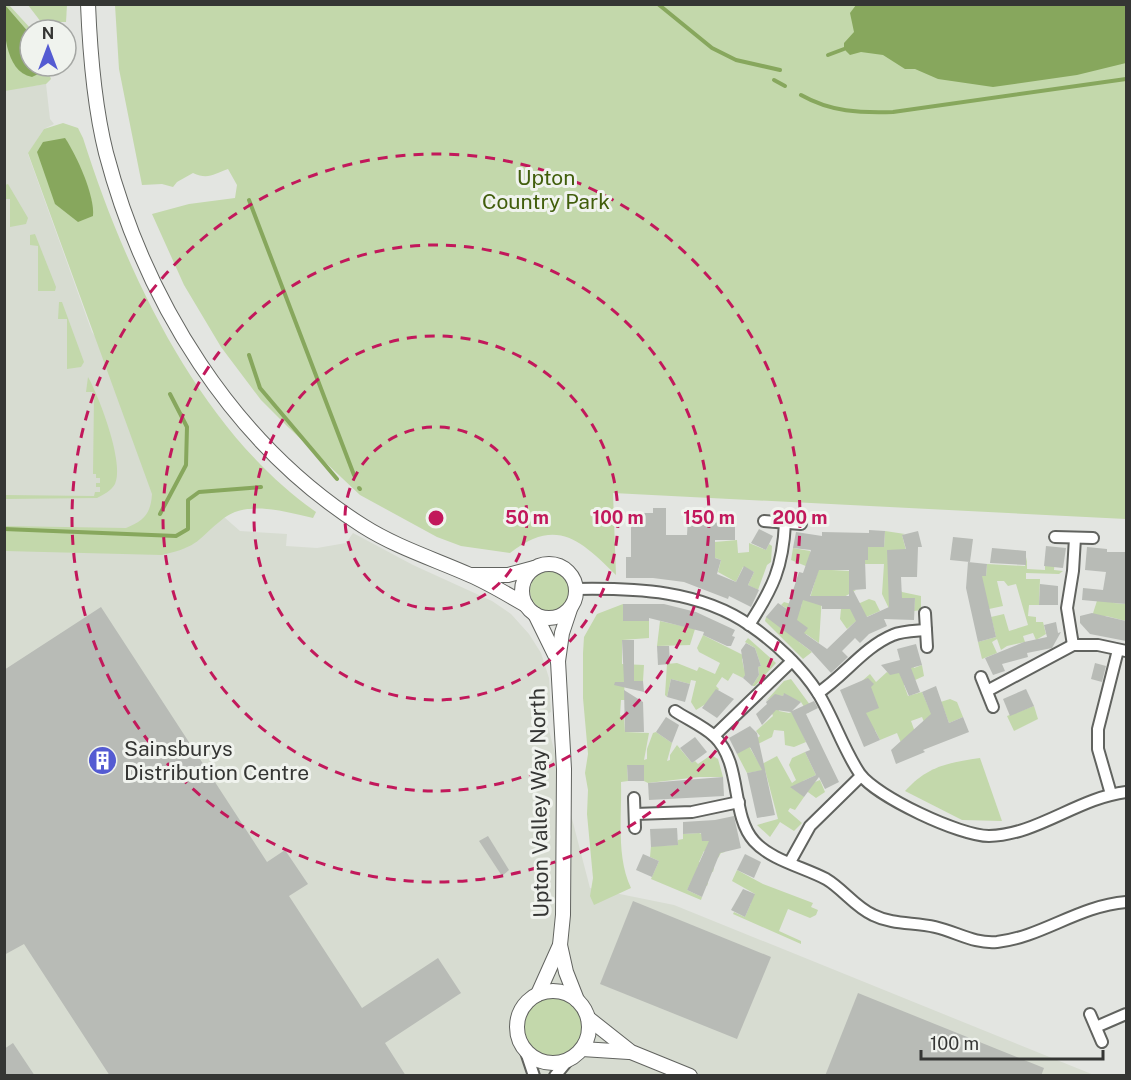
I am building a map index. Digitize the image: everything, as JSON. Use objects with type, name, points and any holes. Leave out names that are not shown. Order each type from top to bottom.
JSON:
[{"type":"street","points":[[88,4],[94,87],[106,152],[119,195],[140,251],[166,306],[210,380],[260,441],[310,488],[364,527],[430,559],[471,575],[550,618],[570,609],[574,602],[576,589],[573,576],[560,565],[551,563],[508,575],[471,575]]},
{"type":"street","points":[[764,521],[801,524]]},
{"type":"street","points":[[749,625],[773,588],[781,567],[785,523]]},
{"type":"street","points":[[1055,537],[1093,538]]},
{"type":"street","points":[[1073,645],[1067,608],[1075,538]]},
{"type":"street","points":[[531,609],[522,592],[523,583],[534,568]]},
{"type":"street","points":[[576,589],[658,591],[708,605],[749,625],[792,661],[818,693],[861,776],[889,796],[929,818],[966,833],[988,836],[1014,833],[1111,794],[1126,792]]},
{"type":"street","name":"Upton Valley Way North","points":[[531,609],[558,661]]},
{"type":"street","name":"Upton Valley Way North","points":[[570,609],[558,661],[564,769],[565,867],[560,945],[566,972],[577,1000]]},
{"type":"street","points":[[925,613],[927,647]]},
{"type":"street","points":[[818,693],[836,681],[875,644],[894,634],[926,630]]},
{"type":"street","points":[[987,691],[1073,645],[1098,645],[1122,650],[1098,729],[1098,749],[1111,794]]},
{"type":"street","points":[[714,736],[792,661]]},
{"type":"street","points":[[981,677],[993,707]]},
{"type":"street","points":[[675,711],[714,736],[726,755],[735,777],[747,831],[754,841],[768,853],[828,880],[872,915],[901,924],[937,927],[975,942],[1009,940],[1102,904],[1126,902]]},
{"type":"street","points":[[790,862],[810,826],[861,776]]},
{"type":"street","points":[[634,798],[635,828]]},
{"type":"street","points":[[635,814],[692,812],[739,802]]},
{"type":"street","name":"Upton Valley Way North","points":[[538,994],[560,945]]},
{"type":"street","points":[[534,1076],[526,1052],[519,1042],[516,1024],[520,1009],[538,994],[555,991],[577,1000],[588,1018],[632,1052],[690,1076]]},
{"type":"street","points":[[1090,1014],[1102,1042]]},
{"type":"street","points":[[1096,1027],[1126,1014]]},
{"type":"street","points":[[555,1076],[568,1060],[582,1049],[589,1029],[588,1018]]},
{"type":"street","points":[[582,1049],[599,1048],[632,1052]]},
{"type":"street","points":[[526,1052],[543,1062],[553,1064],[568,1060]]},
{"type":"shaded area","points":[[5,5],[18,20],[18,68],[7,47],[4,24]]},
{"type":"shaded area","points":[[856,5],[1126,5],[1126,63],[1077,75],[993,87],[938,79],[915,69],[905,69],[883,55],[861,52],[850,55],[844,49],[844,43],[854,32],[850,13]]},
{"type":"shaded area","points":[[4,67],[19,88],[46,84],[50,119],[54,124],[44,129],[28,154],[92,332],[224,517],[240,531],[287,534],[286,546],[317,548],[346,543],[353,533],[413,565],[492,601],[511,614],[529,634],[541,653],[549,678],[551,712],[545,715],[590,888],[674,905],[1094,1075],[5,1075]]},
{"type":"shaded area","points":[[65,138],[84,176],[93,208],[93,216],[78,222],[55,204],[37,152],[43,142]]},
{"type":"green space","points":[[5,5],[9,5],[21,18],[18,18],[18,78],[51,79],[46,84],[5,91]]},
{"type":"green space","points":[[28,5],[67,5],[66,18],[38,18]]},
{"type":"green space","name":"Upton Country Park","points":[[115,5],[1126,5],[1126,519],[613,493],[616,575],[591,552],[567,537],[541,536],[510,553],[461,546],[437,537],[360,495],[261,400],[221,347],[184,285],[152,214],[189,204],[235,198],[237,185],[228,169],[207,176],[193,173],[177,182],[173,187],[162,184],[142,185],[119,69]]},
{"type":"green space","points":[[63,123],[78,128],[100,189],[144,293],[171,344],[202,393],[236,438],[274,478],[316,512],[313,518],[268,509],[244,510],[224,518],[184,549],[162,555],[5,551],[4,526],[126,528],[145,516],[152,494],[28,153],[44,129]]},
{"type":"green space","points":[[8,184],[28,218],[26,224],[10,227],[10,199],[5,199],[5,185]]},
{"type":"green space","points":[[35,234],[56,287],[55,291],[38,291],[38,246],[30,245],[30,235]]},
{"type":"green space","points":[[59,302],[62,302],[84,362],[81,367],[67,369],[67,319],[58,319]]},
{"type":"green space","points":[[88,377],[104,414],[114,446],[117,462],[115,484],[107,493],[97,498],[5,499],[5,495],[94,496],[95,492],[100,492],[100,487],[96,487],[96,483],[100,483],[100,478],[96,478],[96,474],[93,474],[94,397],[93,392],[86,392]]},
{"type":"green space","points":[[885,531],[905,534],[902,535],[906,550],[887,550],[901,579],[889,579],[902,592],[921,596],[921,610],[914,611],[915,598],[907,598],[895,609],[894,619],[882,594],[884,564],[832,564],[832,570],[849,571],[849,589],[856,590],[844,597],[860,603],[869,599],[875,601],[880,611],[855,622],[847,629],[840,619],[841,609],[822,596],[819,643],[806,634],[799,642],[812,652],[803,659],[765,621],[766,617],[786,608],[781,605],[784,602],[801,607],[802,601],[790,598],[792,596],[809,601],[818,571],[791,560],[793,548],[810,551],[811,563],[822,544],[868,560],[868,547],[884,547]]},
{"type":"green space","points":[[686,535],[715,542],[737,540],[738,553],[749,552],[749,543],[766,550],[769,544],[772,546],[771,562],[767,565],[758,590],[748,585],[754,572],[743,567],[736,582],[718,572],[721,560],[686,547]]},
{"type":"green space","points":[[1027,557],[1027,569],[1045,570],[1045,557],[1055,558],[1054,570],[1063,571],[1059,574],[1026,573],[1026,579],[1040,579],[1039,604],[1042,605],[1029,605],[1028,616],[1036,617],[1036,622],[1043,622],[1046,634],[1036,640],[1033,633],[1023,636],[1025,642],[1007,646],[1001,650],[997,639],[992,642],[997,653],[982,659],[978,642],[996,637],[991,617],[1004,614],[1009,631],[1028,625],[1016,584],[1008,586],[1004,581],[997,581],[1003,606],[989,609],[980,575],[986,576],[987,564],[1025,566]]},
{"type":"green space","points":[[550,571],[564,577],[570,591],[564,605],[550,611],[536,605],[530,591],[536,577]]},
{"type":"green space","points":[[1099,590],[1114,603],[1126,604],[1126,621],[1106,616],[1092,620]]},
{"type":"green space","points":[[623,604],[623,621],[649,621],[649,638],[622,640],[622,664],[644,665],[643,681],[624,682],[625,700],[621,700],[620,715],[624,716],[625,732],[649,733],[644,760],[647,759],[647,749],[653,733],[656,732],[672,743],[667,761],[670,760],[670,755],[677,745],[692,763],[695,761],[698,764],[711,755],[718,759],[723,777],[699,777],[648,783],[644,781],[644,765],[627,765],[628,781],[621,782],[621,836],[623,863],[631,888],[594,905],[590,896],[593,878],[585,773],[588,754],[583,698],[584,637],[597,614]]},
{"type":"green space","points":[[660,621],[695,629],[690,645],[657,646]]},
{"type":"green space","points":[[703,635],[745,656],[742,659],[744,669],[748,671],[743,678],[733,673],[728,681],[722,677],[716,686],[719,689],[709,702],[696,710],[691,702],[696,681],[691,680],[690,684],[671,679],[667,697],[665,695],[667,664],[677,663],[697,671],[699,667],[715,674],[720,663],[699,652],[697,648]]},
{"type":"green space","points":[[748,638],[776,663],[755,686],[752,686],[759,675],[758,667],[761,666],[755,648],[745,642]]},
{"type":"green space","points":[[910,657],[914,668],[922,665],[924,676],[904,685],[908,696],[922,692],[928,706],[950,699],[957,702],[963,717],[949,723],[943,707],[935,723],[927,729],[922,717],[911,721],[915,732],[904,750],[897,733],[880,740],[875,730],[867,733],[862,681],[870,674],[876,682],[887,672],[892,674]]},
{"type":"green space","points":[[791,679],[813,709],[808,713],[801,702],[784,694],[783,696],[775,695],[766,701],[784,681]]},
{"type":"green space","points":[[1034,706],[1038,719],[1014,731],[1007,716]]},
{"type":"green space","points":[[778,707],[779,711],[789,713],[793,711],[806,742],[794,747],[785,745],[784,731],[774,730],[772,737],[750,748],[760,765],[777,756],[792,783],[796,780],[789,765],[792,758],[805,752],[816,775],[803,781],[805,786],[820,780],[825,792],[816,798],[797,784],[804,797],[795,810],[790,808],[788,811],[802,823],[794,831],[780,822],[770,837],[757,825],[778,819],[765,770],[747,773],[737,754],[760,736],[756,731],[773,716],[771,711]]},
{"type":"green space","points":[[980,758],[1002,821],[962,820],[905,791],[922,776],[939,767]]},
{"type":"green space","points":[[699,833],[722,841],[725,852],[721,853],[718,858],[704,851],[699,862],[714,868],[713,872],[698,866],[694,877],[708,883],[707,886],[692,880],[687,890],[702,897],[701,900],[651,879],[659,861],[650,857],[651,846],[677,845],[678,840],[683,839],[683,834]]},
{"type":"green space","points":[[737,870],[763,884],[813,903],[811,907],[818,910],[816,915],[810,918],[788,909],[779,931],[801,941],[801,944],[733,914],[734,912],[745,917],[751,903],[739,897],[755,894],[732,881]]},
{"type":"green space","points":[[552,997],[573,1006],[582,1027],[573,1048],[552,1057],[531,1048],[522,1027],[531,1006]]},
{"type":"building","points":[[653,508],[666,508],[666,535],[687,535],[688,517],[704,518],[703,523],[735,522],[735,540],[715,540],[715,558],[721,560],[717,574],[736,582],[744,566],[754,572],[748,585],[759,590],[751,607],[729,596],[728,599],[684,582],[653,578],[626,578],[626,557],[631,557],[631,513],[653,513]]},
{"type":"building","points":[[759,529],[773,536],[766,550],[751,543]]},
{"type":"building","points":[[869,530],[885,531],[884,547],[868,547],[868,560],[865,560],[866,589],[853,590],[867,617],[889,607],[887,550],[906,549],[902,535],[918,531],[922,547],[918,547],[917,577],[901,577],[902,598],[915,598],[914,620],[884,619],[887,626],[869,634],[860,643],[855,638],[842,651],[848,657],[831,673],[811,651],[766,617],[778,603],[787,609],[799,572],[803,573],[811,550],[793,548],[796,532],[822,536],[822,532],[869,533]],"holes":[[[819,570],[849,570],[849,596],[810,596]],[[803,600],[822,606],[822,609],[850,609],[856,621],[827,649],[804,633],[808,628],[797,620]]]},
{"type":"building","points":[[953,537],[973,539],[970,562],[950,560]]},
{"type":"building","points":[[1046,546],[1066,548],[1063,568],[1044,566]]},
{"type":"building","points":[[1087,547],[1107,549],[1107,552],[1126,552],[1126,604],[1082,600],[1083,588],[1103,590],[1106,572],[1085,570]]},
{"type":"building","points":[[992,548],[1026,551],[1026,565],[990,563]]},
{"type":"building","points":[[968,562],[987,564],[986,576],[982,576],[996,637],[978,642],[966,588]]},
{"type":"building","points":[[1040,584],[1058,586],[1058,605],[1039,605]]},
{"type":"building","points":[[623,604],[664,604],[696,612],[735,630],[732,636],[735,637],[731,646],[727,646],[703,635],[704,632],[649,618],[649,621],[623,621]]},
{"type":"building","name":"Sainsburys Distribution Centre","points":[[101,607],[267,862],[285,850],[308,884],[289,896],[362,1008],[438,958],[461,993],[385,1043],[406,1076],[110,1076],[24,944],[4,955],[4,670]]},
{"type":"building","points":[[1092,613],[1126,621],[1126,641],[1090,634],[1080,623],[1080,616]]},
{"type":"building","points":[[1056,622],[1058,633],[1061,632],[1052,648],[1027,653],[1028,657],[1002,664],[1005,671],[993,675],[985,658],[1024,642],[1047,637],[1044,625]]},
{"type":"building","points":[[622,640],[634,640],[634,681],[643,681],[644,692],[614,685],[615,682],[624,682]]},
{"type":"building","points":[[746,643],[755,648],[761,666],[758,667],[759,675],[752,686],[743,678],[745,675],[741,650]]},
{"type":"building","points":[[916,644],[922,665],[911,668],[920,692],[909,696],[899,673],[890,675],[881,665],[900,660],[897,649]]},
{"type":"building","points":[[657,646],[669,646],[670,664],[658,665]]},
{"type":"building","points":[[1095,663],[1106,666],[1102,682],[1091,679]]},
{"type":"building","points":[[868,678],[874,684],[871,687],[879,708],[866,713],[880,740],[864,747],[840,690]]},
{"type":"building","points":[[671,679],[690,684],[685,702],[667,697]]},
{"type":"building","points":[[936,686],[949,723],[963,717],[969,732],[923,750],[925,752],[896,764],[891,750],[931,714],[922,692]]},
{"type":"building","points":[[716,689],[734,699],[717,718],[702,708]]},
{"type":"building","points":[[1026,689],[1034,706],[1010,716],[1003,699]]},
{"type":"building","points":[[624,690],[643,702],[644,732],[625,732]]},
{"type":"building","points":[[784,693],[801,702],[792,711],[814,701],[818,708],[806,714],[839,782],[825,789],[819,777],[804,797],[790,787],[816,775],[805,752],[810,750],[791,712],[776,710],[762,725],[756,714],[775,694],[783,696]]},
{"type":"building","points":[[666,717],[679,725],[672,743],[656,732]]},
{"type":"building","points":[[750,726],[757,733],[775,815],[757,818],[747,773],[762,770],[750,747],[737,754],[729,738]]},
{"type":"building","points":[[695,737],[707,752],[692,763],[680,748]]},
{"type":"building","points":[[627,765],[644,765],[644,781],[628,781]]},
{"type":"building","points":[[723,777],[724,796],[649,800],[648,783]]},
{"type":"building","points":[[734,816],[741,848],[720,853],[702,897],[687,890],[709,841],[702,841],[701,833],[683,834],[683,822]]},
{"type":"building","points":[[677,828],[678,845],[651,847],[650,829]]},
{"type":"building","points":[[488,836],[509,870],[502,876],[479,841]]},
{"type":"building","points":[[643,854],[659,861],[652,877],[636,870]]},
{"type":"building","points":[[745,854],[761,862],[754,878],[737,870]]},
{"type":"building","points":[[743,889],[755,894],[745,917],[731,910]]},
{"type":"building","points":[[633,901],[771,957],[737,1039],[600,984]]},
{"type":"building","points":[[858,993],[1044,1068],[1041,1076],[825,1076]]},
{"type":"building","points":[[13,1043],[35,1076],[4,1076],[4,1049]]},
{"type":"waterway","points":[[658,4],[712,48],[736,60],[780,70]]},
{"type":"waterway","points":[[828,55],[844,49]]},
{"type":"waterway","points":[[801,95],[835,108],[893,112],[1126,79]]},
{"type":"waterway","points":[[774,80],[785,86]]},
{"type":"waterway","points":[[249,200],[354,475]]},
{"type":"waterway","points":[[249,355],[260,388],[337,479]]},
{"type":"waterway","points":[[160,514],[186,465],[187,427],[170,394]]},
{"type":"waterway","points":[[4,529],[176,536],[188,529],[188,500],[199,492],[261,487]]},
{"type":"place","name":"Sainsburys Distribution Centre","points":[[103,760]]}]
